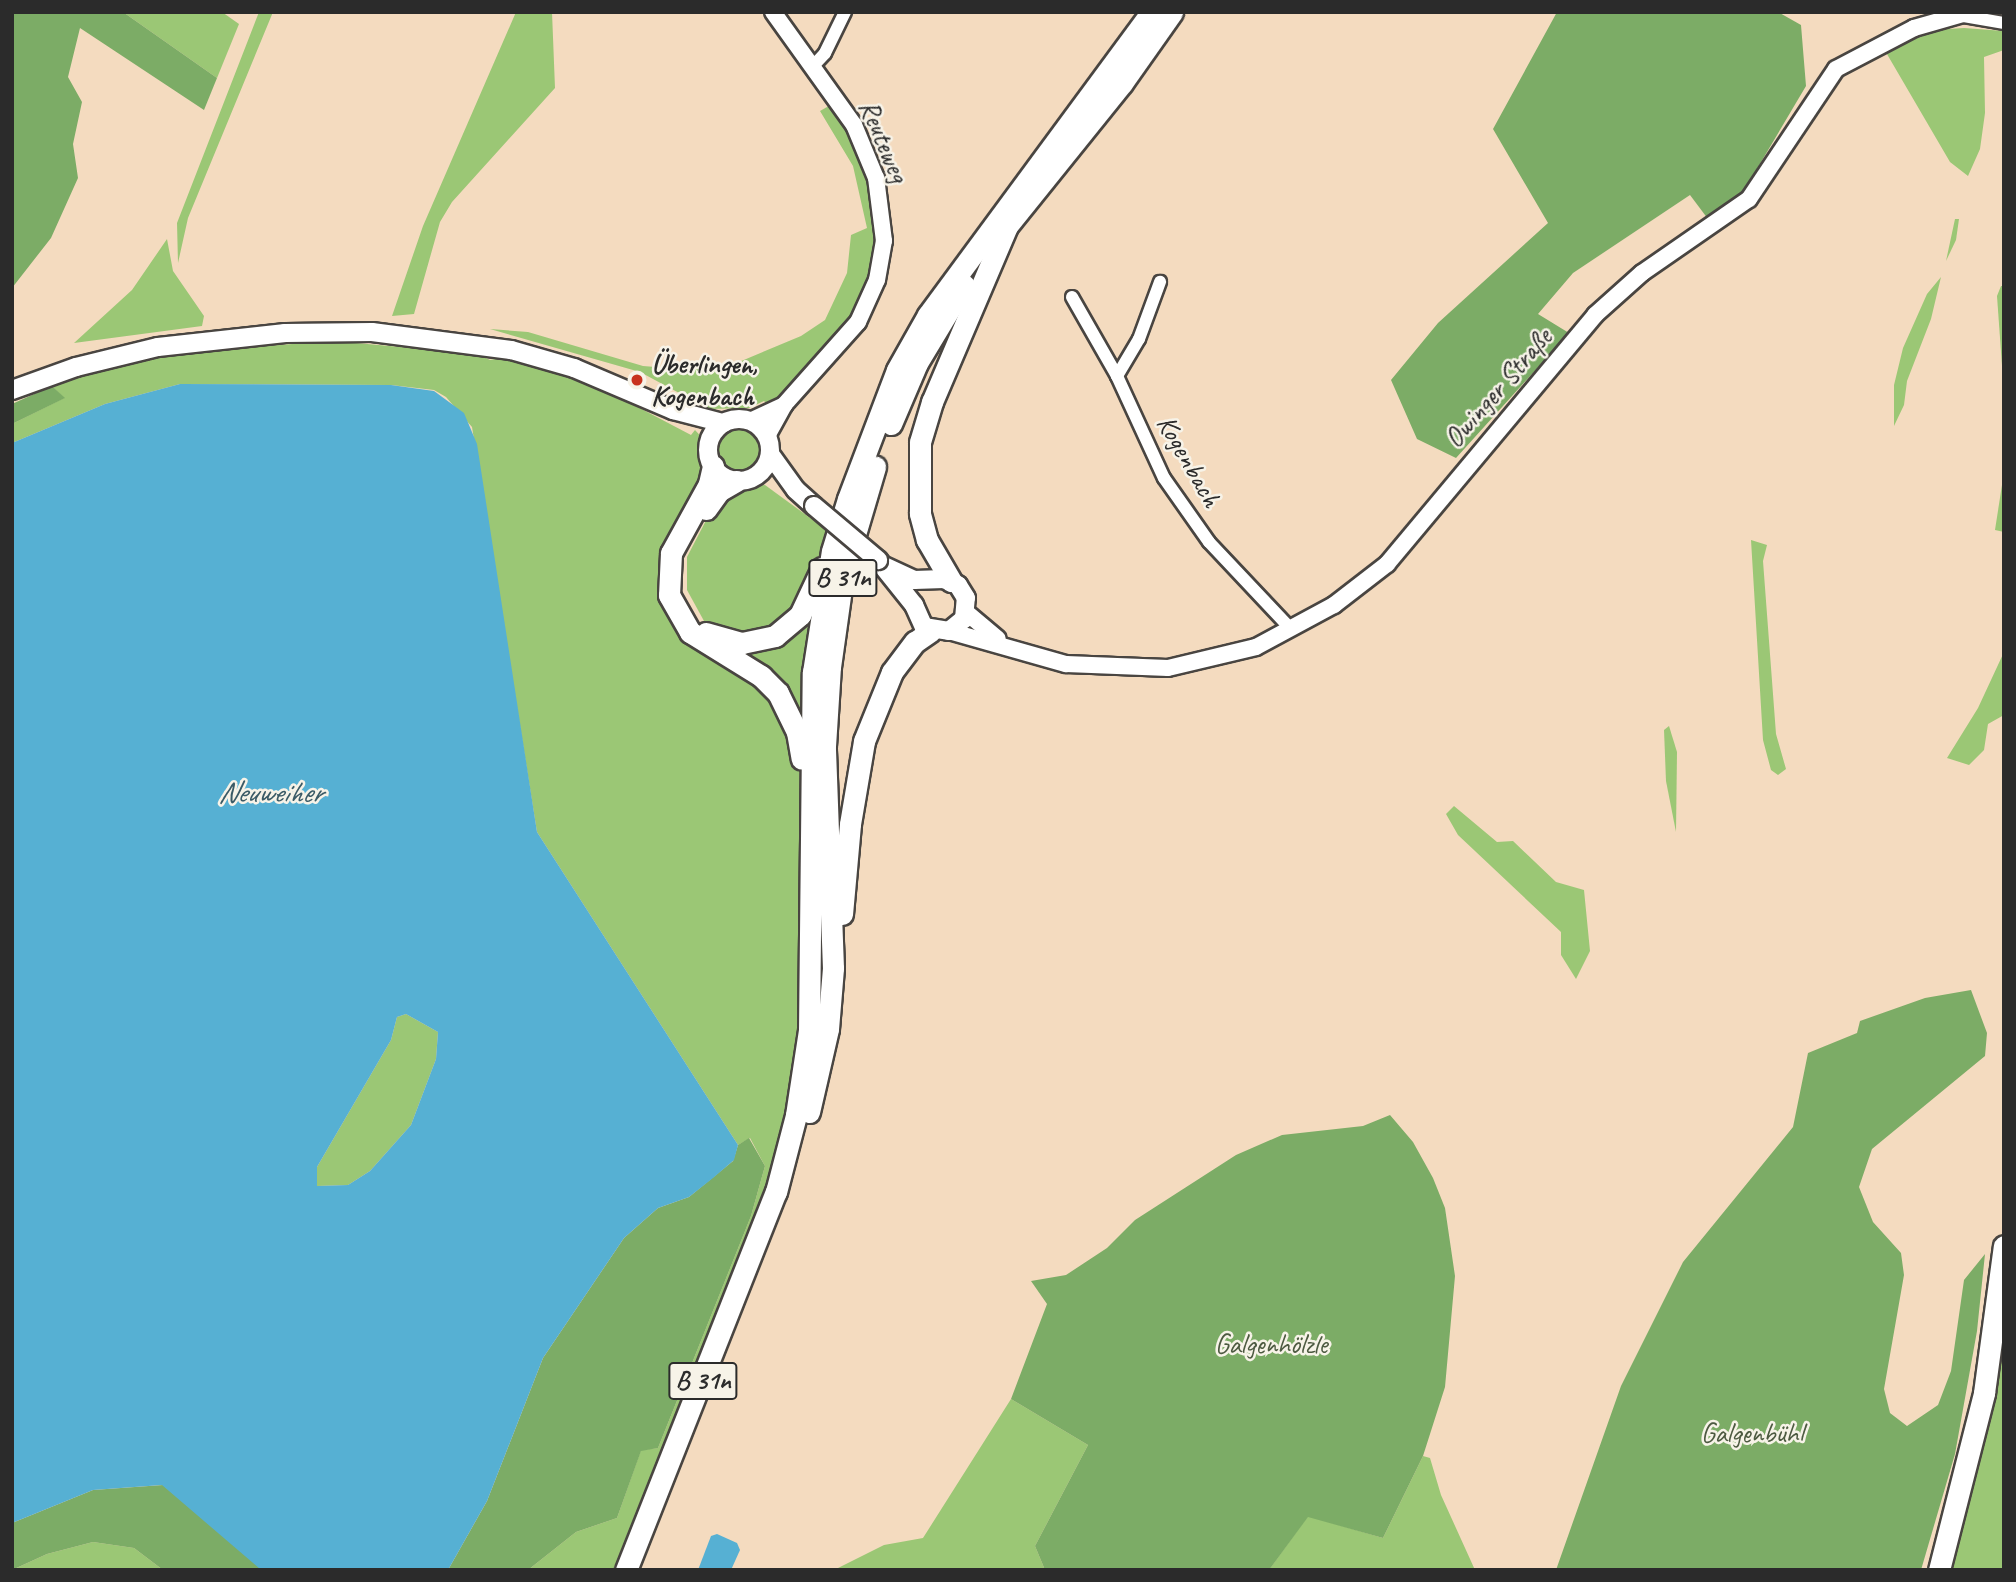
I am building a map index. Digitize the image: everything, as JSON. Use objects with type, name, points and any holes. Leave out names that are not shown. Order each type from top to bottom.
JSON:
[{"type":"main road","name":"B 31n","points":[[626,1570],[776,1192],[796,1115],[810,1031],[813,672],[832,551],[897,370],[928,315],[1152,12]]},
{"type":"main road","name":"B 31n","points":[[776,1192],[793,1161],[812,1104],[828,1029],[832,968],[825,746],[830,667],[843,575],[866,491],[918,363],[971,275],[1122,83],[1171,12]]},
{"type":"main road","points":[[832,968],[864,741],[892,672],[915,642],[940,631],[967,613],[967,598],[951,581],[927,540],[920,513],[920,442],[932,402],[1007,226]]},
{"type":"main road","points":[[12,390],[76,367],[158,347],[285,332],[372,331],[511,350],[574,368],[673,410],[723,423],[750,421],[796,490]]},
{"type":"main road","points":[[673,410],[710,456],[736,481]]},
{"type":"main road","points":[[723,423],[710,456],[709,484],[671,553],[669,595],[690,632],[761,676],[778,693],[797,732],[810,782]]},
{"type":"main road","points":[[760,472],[768,445]]},
{"type":"main road","points":[[832,551],[800,615],[775,636],[742,643],[719,640],[698,628],[679,597],[679,559],[719,491],[760,472],[796,490],[882,564],[914,606],[918,621],[940,631]]},
{"type":"main road","points":[[882,564],[929,581],[951,581]]},
{"type":"main road","points":[[914,606],[918,591],[929,581]]},
{"type":"main road","points":[[1939,1570],[1984,1393],[2004,1246]]},
{"type":"street","name":"Reuteweg","points":[[768,445],[784,405],[859,322],[877,281],[884,241],[882,201],[868,155],[814,65],[773,12]]},
{"type":"street","points":[[814,65],[845,12]]},
{"type":"street","points":[[1963,14],[2004,23]]},
{"type":"street","name":"Owinger Straße","points":[[940,631],[1093,668],[1168,668],[1256,647],[1334,605],[1387,564],[1595,315],[1642,273],[1749,199],[1836,69],[1877,43],[1963,14]]},
{"type":"street","points":[[1118,376],[1139,338],[1160,282]]},
{"type":"street","name":"Kogenbach","points":[[1072,298],[1118,376],[1164,478],[1209,542],[1291,629]]},
{"type":"street","name":"Reuteweg","points":[[750,421],[784,405]]},
{"type":"street","name":"Owinger Straße","points":[[967,613],[1008,648]]},
{"type":"green space","points":[[12,12],[123,12],[217,78],[204,110],[80,28],[68,77],[82,102],[73,144],[78,178],[51,238],[12,288]]},
{"type":"green space","points":[[123,12],[222,12],[239,24],[217,78]]},
{"type":"green space","points":[[259,12],[273,12],[188,218],[178,263],[177,223]]},
{"type":"green space","points":[[516,12],[552,12],[555,88],[452,202],[440,222],[414,314],[392,316],[423,226]]},
{"type":"green space","points":[[1557,12],[1778,12],[1801,25],[1806,86],[1745,189],[1708,219],[1690,195],[1573,273],[1538,314],[1569,333],[1456,458],[1417,439],[1391,380],[1438,323],[1548,223],[1493,129]]},
{"type":"green space","points":[[1964,28],[2004,31],[2004,50],[1984,57],[1985,113],[1980,149],[1968,176],[1950,162],[1884,49],[1932,30]]},
{"type":"green space","points":[[834,103],[871,188],[876,233],[870,276],[853,319],[819,359],[768,405],[764,401],[749,408],[709,409],[640,372],[490,329],[528,332],[643,366],[680,369],[739,362],[801,336],[825,320],[847,273],[851,235],[867,228],[853,166],[820,111]]},
{"type":"green space","points":[[1955,219],[1959,219],[1956,240],[1946,261]]},
{"type":"green space","points":[[167,239],[173,271],[204,316],[202,326],[74,343],[132,290]]},
{"type":"green space","points":[[1941,277],[1931,319],[1907,381],[1904,405],[1894,426],[1894,385],[1903,348],[1927,294]]},
{"type":"green space","points":[[2001,286],[2004,286],[2004,394],[1997,296]]},
{"type":"green space","points":[[334,341],[478,354],[490,360],[504,357],[592,383],[691,435],[695,430],[708,444],[718,427],[743,419],[763,430],[770,445],[760,472],[742,481],[719,473],[686,518],[674,609],[761,676],[810,782],[796,1115],[626,1570],[528,1570],[576,1532],[617,1518],[641,1450],[658,1448],[751,1216],[765,1166],[750,1138],[738,1145],[537,832],[472,427],[446,397],[434,390],[391,385],[180,384],[105,404],[12,443],[12,424],[64,398],[52,386],[95,370],[195,351]]},
{"type":"green space","points":[[52,386],[65,398],[12,424],[12,404]]},
{"type":"green space","points":[[2004,472],[2004,532],[1995,530]]},
{"type":"green space","points":[[765,485],[828,531],[807,590],[778,624],[755,633],[721,631],[704,621],[687,590],[687,557],[713,507],[735,488]]},
{"type":"green space","points":[[1751,540],[1767,545],[1763,561],[1776,734],[1786,769],[1778,775],[1771,770],[1763,740]]},
{"type":"green space","points":[[811,612],[801,714],[788,692],[733,647]]},
{"type":"green space","points":[[2004,652],[2004,715],[1988,724],[1984,750],[1969,765],[1947,758],[1978,708]]},
{"type":"green space","points":[[1669,726],[1677,752],[1676,832],[1666,781],[1664,730]]},
{"type":"green space","points":[[1454,806],[1497,842],[1513,841],[1556,882],[1584,890],[1590,951],[1576,979],[1561,955],[1561,932],[1458,835],[1446,814]]},
{"type":"green space","name":"Galgenbühl","points":[[1971,990],[1987,1033],[1985,1056],[1872,1149],[1859,1187],[1873,1222],[1901,1253],[1904,1275],[1884,1389],[1890,1413],[1907,1426],[1938,1405],[1951,1371],[1964,1280],[1985,1254],[1977,1331],[1955,1454],[1921,1570],[1556,1570],[1621,1386],[1683,1262],[1793,1127],[1808,1053],[1857,1033],[1860,1021],[1925,998]]},
{"type":"green space","points":[[406,1014],[438,1032],[436,1059],[411,1125],[370,1171],[348,1185],[317,1186],[317,1167],[391,1040],[397,1017]]},
{"type":"green space","name":"Galgenhölzle","points":[[1390,1115],[1413,1142],[1433,1178],[1445,1208],[1455,1276],[1445,1387],[1423,1456],[1383,1538],[1308,1517],[1269,1570],[1045,1570],[1035,1546],[1088,1445],[1011,1399],[1047,1304],[1031,1281],[1066,1275],[1107,1248],[1135,1220],[1236,1155],[1282,1135],[1363,1126]]},
{"type":"green space","points":[[749,1138],[765,1166],[751,1216],[658,1448],[641,1451],[617,1518],[576,1532],[528,1570],[448,1570],[487,1501],[543,1358],[624,1238],[658,1208],[689,1197],[733,1161],[738,1145]]},
{"type":"green space","points":[[2004,1336],[2004,1570],[1950,1570],[1972,1492]]},
{"type":"green space","points":[[1011,1399],[1088,1445],[1035,1546],[1045,1570],[834,1570],[884,1545],[923,1538]]},
{"type":"green space","points":[[1423,1456],[1430,1458],[1441,1495],[1475,1570],[1269,1570],[1308,1516],[1383,1538]]},
{"type":"green space","points":[[163,1485],[264,1570],[163,1570],[134,1548],[93,1542],[47,1554],[12,1570],[12,1523],[93,1490]]},
{"type":"green space","points":[[93,1542],[134,1548],[163,1570],[12,1570],[47,1554]]},
{"type":"water","name":"Neuweiher","points":[[180,384],[391,385],[434,391],[464,413],[477,444],[537,832],[738,1145],[734,1160],[713,1178],[689,1197],[658,1208],[624,1238],[543,1358],[487,1501],[448,1570],[260,1569],[162,1485],[93,1490],[12,1523],[12,443],[105,404]],"holes":[[[406,1014],[438,1032],[436,1059],[411,1125],[370,1171],[348,1185],[317,1186],[317,1167],[391,1040],[397,1017]]]},
{"type":"water","points":[[717,1534],[737,1543],[740,1550],[731,1570],[698,1570],[711,1536]]},
{"type":"place","name":"Überlingen, Kogenbach","points":[[637,380]]}]
